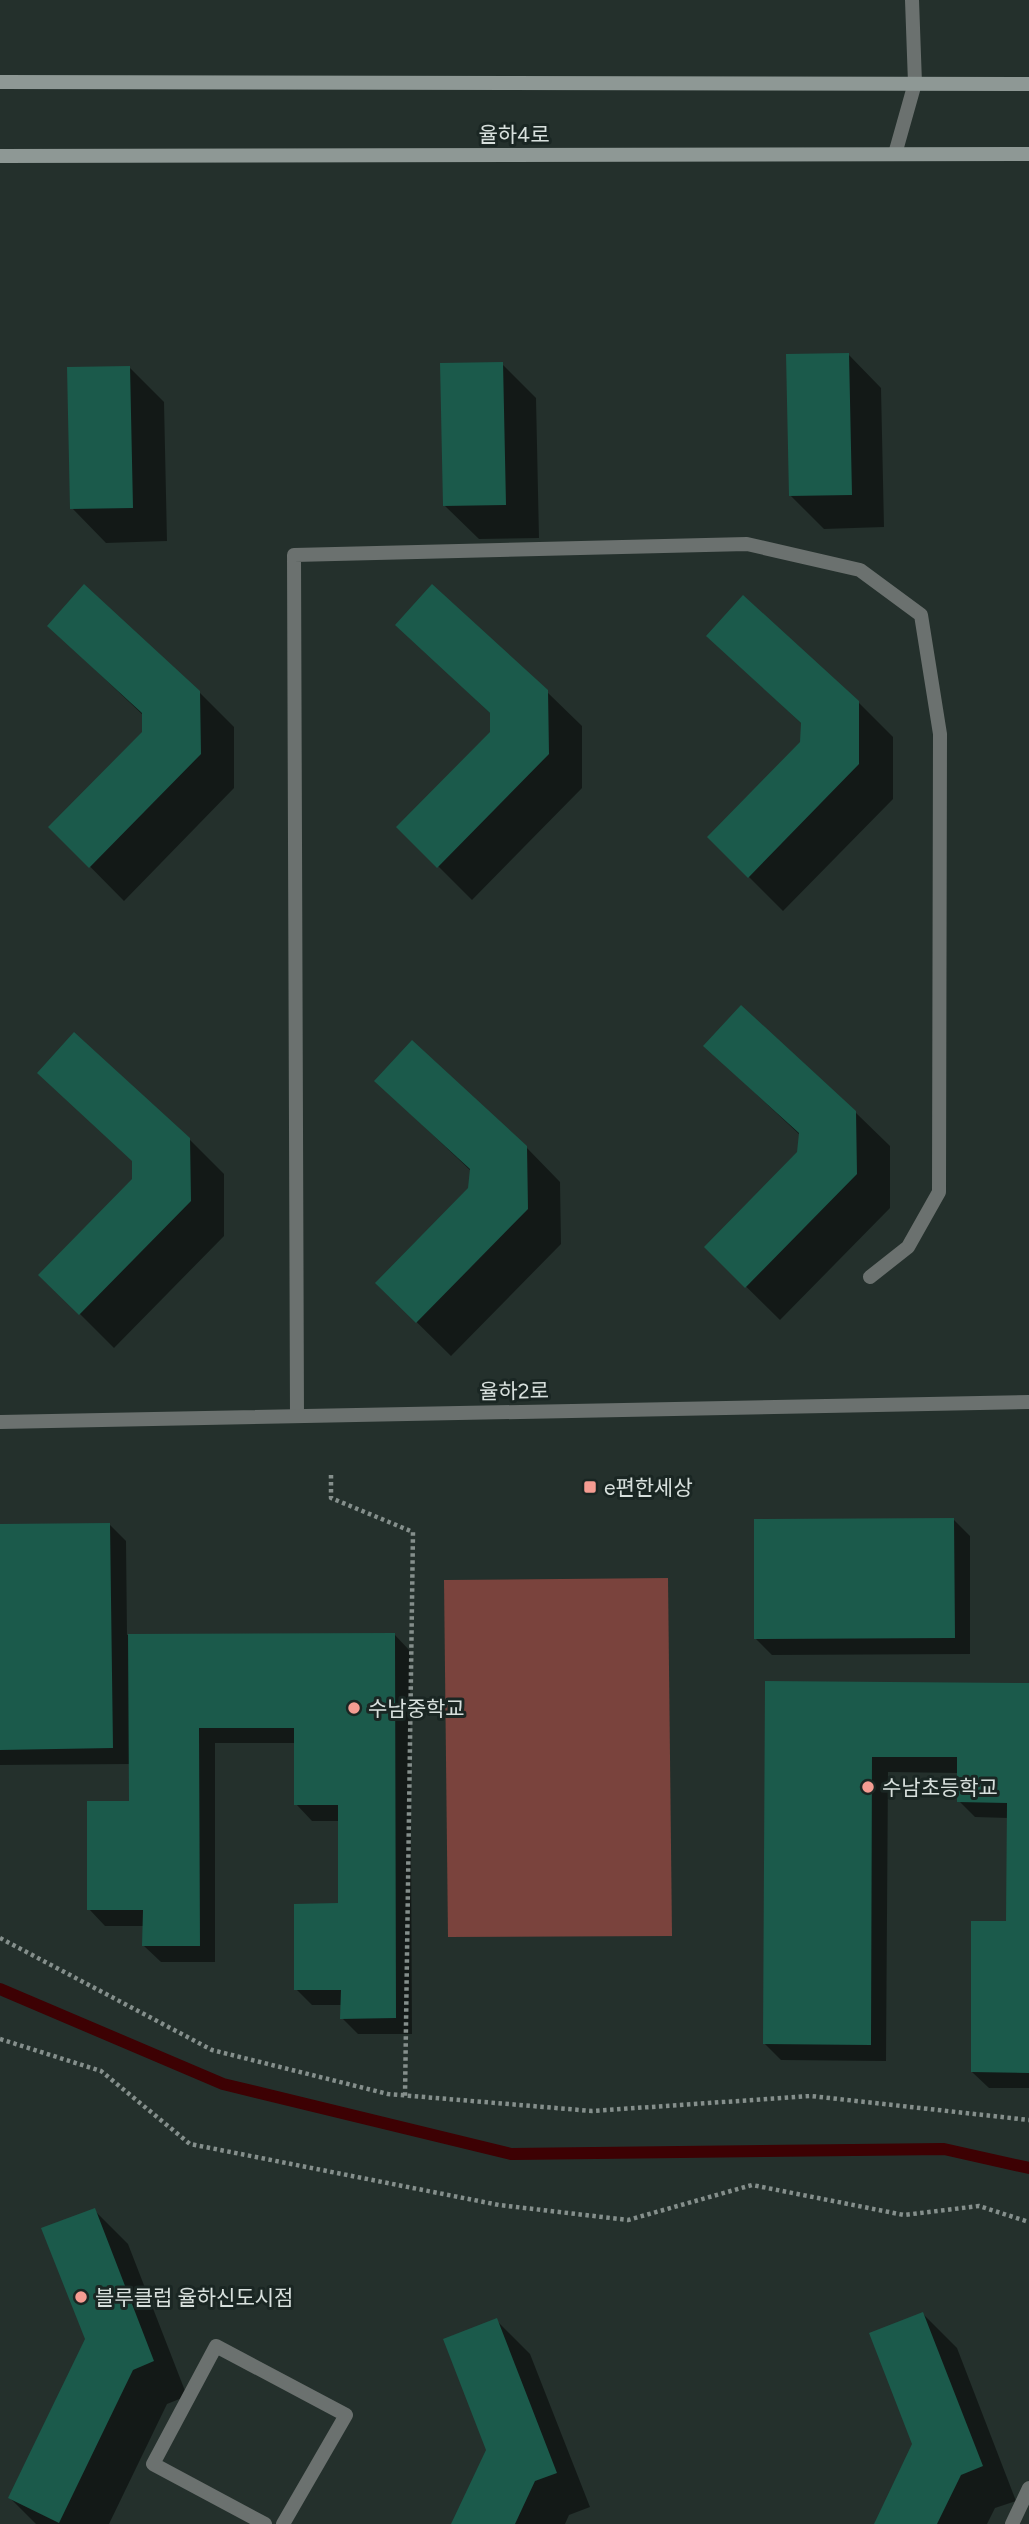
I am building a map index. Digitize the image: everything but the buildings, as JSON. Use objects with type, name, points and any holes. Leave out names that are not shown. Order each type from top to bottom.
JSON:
[{"type":"main road","points":[[0,82],[1029,83]]},
{"type":"main road","name":"율하4로","points":[[0,156],[1029,154]]},
{"type":"street","points":[[895,154],[915,83],[912,0]]},
{"type":"street","points":[[297,1416],[294,555],[747,544],[860,570],[921,615],[940,734],[939,1192],[908,1247],[870,1277]]},
{"type":"street","name":"율하2로","points":[[0,1422],[1029,1402]]},
{"type":"street","points":[[265,2524],[153,2465],[216,2346],[346,2415],[283,2524]]},
{"type":"street","points":[[1012,2524],[1029,2488]]},
{"type":"path","points":[[331,1475],[331,1498],[413,1532],[405,2096]]},
{"type":"path","points":[[0,1938],[212,2050],[405,2096],[592,2111],[811,2096],[1029,2120]]},
{"type":"path","points":[[0,2039],[101,2071],[190,2144],[499,2205],[628,2220],[752,2185],[904,2215],[979,2206],[1029,2222]]},
{"type":"shaded area","points":[[668,1578],[672,1936],[448,1937],[444,1580]]},
{"type":"waterway","points":[[0,1989],[223,2084],[511,2154],[944,2149],[1029,2168]]},
{"type":"place","name":"e편한세상","points":[[590,1487]]},
{"type":"place","name":"수남중학교","points":[[354,1708]]},
{"type":"place","name":"수남초등학교","points":[[868,1787]]},
{"type":"place","name":"블루클럽 율하신도시점","points":[[81,2297]]}]
